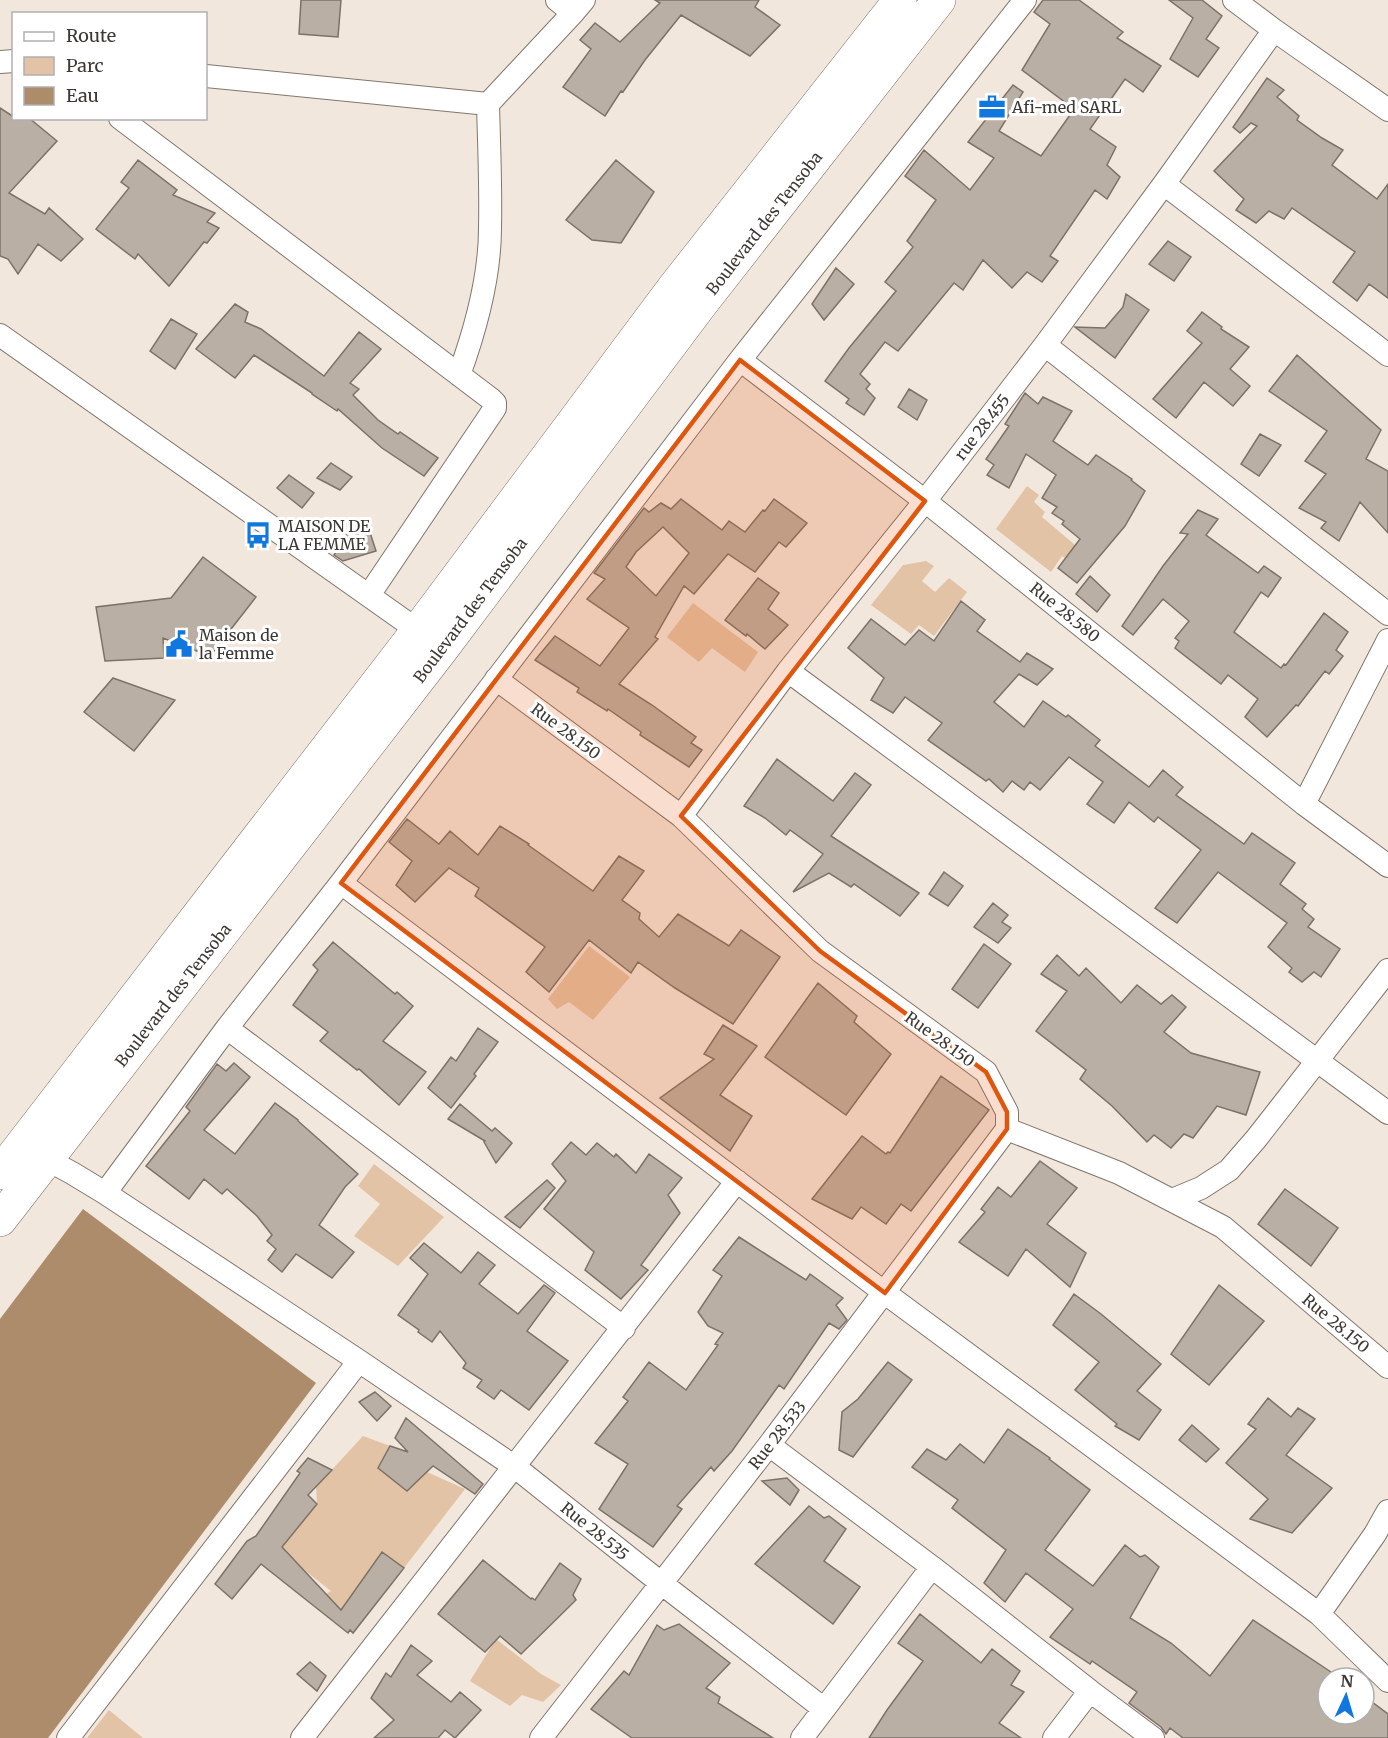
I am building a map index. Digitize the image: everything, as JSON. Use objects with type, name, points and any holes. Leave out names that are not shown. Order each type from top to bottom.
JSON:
[{"type":"main road","name":"Boulevard des Tensoba","points":[[0,1220],[430,639],[675,286],[900,0]]},
{"type":"main road","name":"Boulevard des Tensoba","points":[[0,1173],[701,304],[939,0]]},
{"type":"street","points":[[105,1193],[226,1028],[341,883],[740,360],[1025,0]]},
{"type":"street","points":[[1234,0],[1388,110]]},
{"type":"street","points":[[459,375],[471,342],[486,269],[490,229],[488,104],[571,4]]},
{"type":"street","name":"rue 28.455","points":[[681,816],[788,671],[925,501],[1045,345],[1274,30]]},
{"type":"street","points":[[207,76],[488,104]]},
{"type":"street","points":[[123,120],[495,403],[495,408],[369,595]]},
{"type":"street","points":[[1164,184],[1388,355]]},
{"type":"street","points":[[0,334],[430,639]]},
{"type":"street","points":[[1045,345],[1388,615]]},
{"type":"street","name":"Rue 28.580","points":[[740,360],[925,501],[1304,804],[1388,866]]},
{"type":"street","points":[[1304,804],[1388,640]]},
{"type":"street","points":[[788,671],[1388,1113]]},
{"type":"street","name":"Rue 28.150","points":[[496,679],[681,816],[820,951],[986,1072],[1007,1112],[1007,1129],[1119,1173],[1223,1227],[1388,1367]]},
{"type":"street","points":[[341,883],[885,1293],[1319,1614],[1388,1681]]},
{"type":"street","points":[[1172,1200],[1201,1188],[1229,1170],[1256,1139],[1388,970]]},
{"type":"street","points":[[226,1028],[624,1328]]},
{"type":"street","name":"Rue 28.533","points":[[541,1738],[769,1445],[1007,1129]]},
{"type":"street","name":"Rue 28.535","points":[[46,1159],[105,1193],[515,1467],[824,1709]]},
{"type":"street","points":[[302,1738],[737,1181]]},
{"type":"street","points":[[68,1738],[359,1361]]},
{"type":"street","points":[[769,1445],[932,1567],[1153,1738]]},
{"type":"street","points":[[1319,1614],[1375,1534],[1388,1511]]},
{"type":"street","points":[[802,1738],[932,1567]]},
{"type":"street","points":[[1054,1738],[1090,1691]]},
{"type":"highlighted area","points":[[740,360],[925,501],[681,816],[820,951],[986,1072],[1007,1112],[1007,1129],[885,1293],[341,883]]},
{"type":"green space","points":[[1027,486],[1039,495],[1034,502],[1045,512],[1042,517],[1081,550],[1072,562],[1062,556],[1051,572],[996,529]]},
{"type":"green space","points":[[926,561],[934,566],[922,581],[935,592],[949,578],[967,592],[934,636],[919,625],[911,634],[871,605],[903,565]]},
{"type":"green space","points":[[693,603],[758,652],[745,672],[712,648],[699,662],[667,637]]},
{"type":"green space","points":[[589,946],[630,977],[593,1020],[569,1002],[557,1009],[548,999]]},
{"type":"green space","points":[[374,1164],[444,1217],[398,1266],[354,1236],[380,1204],[358,1186]]},
{"type":"green space","points":[[363,1436],[390,1446],[378,1468],[407,1491],[427,1472],[465,1489],[404,1568],[382,1552],[334,1620],[311,1603],[331,1591],[303,1569],[286,1583],[272,1557],[317,1504],[316,1487]]},
{"type":"green space","points":[[496,1639],[541,1674],[561,1685],[543,1702],[522,1695],[510,1706],[470,1681]]},
{"type":"green space","points":[[109,1710],[143,1738],[87,1738]]},
{"type":"water","points":[[83,1209],[316,1383],[48,1738],[0,1738],[0,1319]]},
{"type":"building","points":[[301,0],[341,0],[338,37],[299,34]]},
{"type":"building","points":[[655,0],[759,0],[755,7],[780,25],[750,56],[681,15],[623,92],[621,91],[605,116],[563,87],[591,49],[580,40],[595,23],[620,42],[660,3]]},
{"type":"building","points":[[1043,0],[1079,0],[1123,32],[1117,38],[1161,66],[1143,92],[1125,79],[1090,129],[1116,147],[1107,165],[1120,177],[1107,199],[1095,190],[1050,256],[1058,261],[1042,282],[1027,272],[1012,288],[983,260],[963,290],[954,283],[898,351],[885,342],[860,374],[870,384],[866,389],[875,398],[864,415],[846,403],[849,399],[825,381],[896,291],[885,282],[913,247],[907,241],[936,200],[905,176],[924,150],[970,190],[994,158],[968,142],[1013,85],[1023,92],[999,131],[1041,156],[1070,115],[1067,112],[1070,106],[1022,70],[1050,24],[1034,12]]},
{"type":"building","points":[[1169,0],[1202,0],[1222,16],[1206,39],[1219,48],[1198,77],[1170,59],[1193,18]]},
{"type":"building","points":[[1267,78],[1284,90],[1277,97],[1299,116],[1297,120],[1343,150],[1332,165],[1377,199],[1388,184],[1388,298],[1369,284],[1357,301],[1333,282],[1355,252],[1292,208],[1284,219],[1269,211],[1256,223],[1236,210],[1244,199],[1214,171],[1257,126],[1251,123],[1240,133],[1233,127]]},
{"type":"building","points":[[0,108],[12,116],[12,120],[31,120],[57,141],[9,193],[45,214],[49,208],[83,239],[61,261],[38,244],[18,274],[8,259],[0,256]]},
{"type":"building","points":[[138,160],[177,190],[173,195],[215,213],[207,222],[219,228],[207,243],[204,242],[169,286],[138,254],[135,259],[96,229],[129,188],[121,182]]},
{"type":"building","points":[[616,160],[654,192],[621,243],[592,240],[566,220]]},
{"type":"building","points":[[1168,241],[1191,257],[1174,281],[1149,264]]},
{"type":"building","points":[[836,268],[854,284],[824,320],[812,304]]},
{"type":"building","points":[[1126,294],[1149,310],[1115,358],[1075,327],[1105,328],[1123,307]]},
{"type":"building","points":[[235,304],[248,312],[245,322],[261,329],[324,376],[359,332],[381,349],[350,383],[359,389],[353,395],[378,420],[438,458],[424,476],[382,448],[338,409],[337,411],[254,355],[235,378],[196,349]]},
{"type":"building","points":[[1202,312],[1222,327],[1221,329],[1249,347],[1230,369],[1250,386],[1233,406],[1204,382],[1176,418],[1153,399],[1202,343],[1187,331]]},
{"type":"building","points":[[171,319],[197,334],[175,369],[150,351]]},
{"type":"building","points":[[1297,355],[1381,430],[1366,459],[1388,471],[1388,533],[1360,502],[1339,541],[1321,528],[1326,522],[1299,508],[1326,474],[1305,461],[1327,431],[1269,391]]},
{"type":"building","points":[[909,389],[927,400],[917,420],[898,407]]},
{"type":"building","points":[[1025,393],[1038,404],[1043,397],[1072,411],[1053,441],[1088,465],[1096,455],[1132,479],[1145,491],[1125,526],[1077,583],[1058,568],[1080,539],[1062,524],[1064,521],[1052,513],[1057,507],[1042,498],[1056,475],[1026,454],[1009,488],[987,475],[994,465],[986,459],[1009,426],[1005,424]]},
{"type":"building","points":[[1260,434],[1281,445],[1259,476],[1241,464]]},
{"type":"building","points":[[331,463],[352,477],[340,490],[317,478]]},
{"type":"building","points":[[289,475],[314,493],[302,508],[277,488]]},
{"type":"building","points":[[681,499],[722,530],[729,521],[745,532],[774,499],[807,523],[786,547],[779,542],[755,572],[728,554],[694,594],[684,586],[655,637],[658,639],[619,684],[696,737],[691,743],[702,750],[689,767],[640,735],[641,732],[608,709],[607,711],[577,692],[579,688],[535,660],[555,636],[600,666],[629,628],[587,599],[605,579],[594,573],[644,508],[649,512],[661,503],[671,509]],"holes":[[[663,527],[689,553],[656,596],[626,567],[636,552]]]},
{"type":"building","points":[[1198,510],[1218,519],[1206,535],[1258,573],[1264,566],[1281,578],[1268,597],[1261,592],[1234,632],[1281,668],[1284,664],[1286,665],[1324,613],[1348,632],[1336,650],[1343,656],[1329,674],[1325,671],[1298,706],[1296,705],[1267,737],[1245,717],[1258,699],[1228,675],[1221,684],[1175,648],[1179,641],[1175,638],[1189,621],[1163,599],[1133,635],[1122,626],[1188,534],[1180,533]]},
{"type":"building","points":[[366,520],[376,551],[343,561],[334,555],[355,521],[361,526]]},
{"type":"building","points":[[203,557],[256,597],[210,656],[163,638],[164,658],[105,661],[96,607],[171,598]]},
{"type":"building","points":[[1090,576],[1110,595],[1097,612],[1076,594]]},
{"type":"building","points":[[758,578],[779,593],[768,609],[788,625],[765,649],[725,620]]},
{"type":"building","points":[[961,601],[985,620],[977,631],[1020,662],[1027,653],[1053,669],[1037,685],[1019,674],[994,702],[1024,727],[1043,701],[1066,717],[1068,715],[1100,740],[1095,746],[1149,787],[1163,770],[1183,787],[1176,795],[1244,844],[1252,833],[1295,863],[1280,884],[1306,904],[1302,909],[1314,919],[1308,927],[1340,949],[1321,977],[1314,972],[1302,982],[1289,972],[1292,968],[1268,947],[1287,923],[1218,872],[1177,923],[1155,908],[1201,850],[1158,817],[1154,822],[1129,802],[1114,823],[1087,804],[1103,782],[1069,757],[1040,790],[1030,782],[1024,790],[1012,781],[1003,792],[989,779],[986,781],[928,740],[942,723],[905,697],[893,713],[871,700],[884,678],[848,648],[871,619],[905,645],[919,630],[934,641]]},
{"type":"building","points":[[113,678],[175,700],[134,751],[84,712]]},
{"type":"building","points":[[777,759],[833,801],[855,773],[871,785],[831,836],[919,893],[900,916],[854,884],[851,887],[829,873],[793,892],[823,854],[790,830],[786,835],[765,818],[744,806]]},
{"type":"building","points":[[407,819],[439,844],[450,831],[478,855],[500,826],[529,844],[593,891],[619,856],[644,871],[622,900],[640,913],[639,919],[659,937],[678,914],[729,946],[741,930],[780,957],[733,1024],[638,962],[631,973],[589,940],[549,992],[526,972],[545,947],[475,896],[479,888],[449,868],[415,902],[396,885],[412,861],[389,842]]},
{"type":"building","points":[[944,872],[963,886],[948,906],[929,894]]},
{"type":"building","points":[[993,903],[1008,915],[1002,922],[1011,928],[998,943],[974,927]]},
{"type":"building","points":[[333,942],[395,994],[397,992],[413,1006],[383,1041],[426,1072],[399,1105],[359,1069],[357,1070],[320,1041],[328,1032],[293,1005],[318,970],[313,965]]},
{"type":"building","points":[[984,944],[1011,964],[978,1008],[952,989]]},
{"type":"building","points":[[1057,955],[1079,976],[1086,968],[1121,1003],[1137,985],[1161,1004],[1172,995],[1186,1007],[1164,1032],[1191,1053],[1260,1072],[1246,1115],[1217,1106],[1193,1138],[1184,1134],[1171,1148],[1154,1135],[1147,1142],[1112,1106],[1080,1079],[1086,1070],[1036,1031],[1067,991],[1041,974]]},
{"type":"building","points":[[818,983],[857,1016],[854,1022],[891,1054],[846,1115],[765,1057]]},
{"type":"building","points":[[723,1025],[757,1046],[720,1095],[752,1116],[730,1151],[660,1098],[714,1059],[704,1054]]},
{"type":"building","points":[[478,1028],[498,1042],[474,1074],[476,1076],[451,1108],[428,1088],[451,1057],[456,1061]]},
{"type":"building","points":[[234,1063],[250,1077],[204,1130],[235,1154],[275,1103],[298,1120],[358,1174],[345,1187],[319,1225],[354,1252],[332,1278],[296,1254],[282,1272],[268,1260],[276,1249],[267,1241],[272,1235],[257,1216],[227,1189],[222,1194],[204,1179],[189,1199],[146,1166],[190,1111],[186,1107],[217,1064],[226,1071]]},
{"type":"building","points":[[941,1076],[989,1110],[911,1211],[901,1204],[886,1224],[861,1207],[852,1219],[812,1199],[862,1136],[886,1154],[890,1153]]},
{"type":"building","points":[[460,1104],[492,1131],[495,1128],[512,1143],[496,1163],[485,1141],[448,1119]]},
{"type":"building","points":[[571,1142],[586,1155],[597,1143],[614,1157],[616,1154],[636,1173],[649,1154],[682,1178],[668,1195],[680,1213],[641,1265],[648,1270],[621,1299],[585,1270],[594,1252],[544,1209],[566,1181],[552,1164]]},
{"type":"building","points":[[1040,1161],[1077,1188],[1047,1224],[1086,1253],[1070,1287],[1026,1249],[1008,1276],[959,1242],[985,1212],[981,1209],[998,1187],[1011,1197]]},
{"type":"building","points":[[547,1180],[555,1188],[520,1228],[505,1217]]},
{"type":"building","points":[[1285,1189],[1338,1228],[1311,1266],[1258,1224]]},
{"type":"building","points":[[739,1237],[806,1280],[810,1274],[843,1298],[836,1305],[847,1320],[839,1329],[829,1323],[784,1389],[779,1385],[732,1451],[714,1471],[711,1467],[677,1506],[682,1509],[653,1547],[599,1509],[628,1464],[595,1443],[628,1401],[623,1397],[649,1362],[686,1390],[718,1345],[715,1344],[723,1333],[708,1326],[698,1312],[722,1276],[713,1270]]},
{"type":"building","points":[[424,1243],[461,1273],[478,1252],[495,1265],[479,1284],[518,1314],[544,1285],[555,1293],[527,1331],[568,1361],[529,1410],[501,1390],[494,1399],[477,1387],[482,1380],[463,1368],[466,1363],[440,1331],[432,1342],[398,1315],[428,1274],[410,1258]]},
{"type":"building","points":[[1219,1285],[1264,1321],[1209,1385],[1171,1354]]},
{"type":"building","points":[[1074,1294],[1161,1364],[1137,1391],[1161,1410],[1139,1440],[1115,1426],[1117,1424],[1075,1390],[1099,1362],[1053,1325]]},
{"type":"building","points":[[888,1362],[912,1380],[853,1457],[839,1450],[842,1412],[858,1399]]},
{"type":"building","points":[[375,1392],[391,1406],[377,1421],[359,1402]]},
{"type":"building","points":[[1268,1398],[1291,1417],[1298,1408],[1315,1419],[1286,1455],[1332,1488],[1292,1533],[1250,1519],[1268,1499],[1226,1463],[1256,1429],[1248,1424]]},
{"type":"building","points":[[406,1418],[483,1484],[475,1494],[433,1466],[407,1491],[378,1468],[390,1446],[408,1452],[395,1438]]},
{"type":"building","points":[[1192,1425],[1219,1449],[1206,1462],[1179,1440]]},
{"type":"building","points":[[1008,1429],[1050,1458],[1090,1490],[1045,1550],[1093,1586],[1125,1545],[1140,1557],[1145,1555],[1159,1567],[1130,1618],[1171,1643],[1210,1676],[1253,1620],[1322,1666],[1316,1666],[1316,1726],[1376,1726],[1376,1705],[1388,1714],[1388,1738],[1183,1738],[1170,1728],[1166,1734],[1161,1727],[1129,1703],[1137,1692],[1092,1661],[1090,1664],[1050,1637],[1073,1609],[1026,1573],[1005,1602],[984,1583],[1006,1550],[952,1508],[958,1500],[912,1467],[927,1449],[946,1460],[960,1444],[984,1463]]},
{"type":"building","points":[[308,1458],[332,1470],[308,1495],[317,1504],[282,1547],[341,1610],[382,1552],[404,1568],[353,1633],[350,1630],[348,1633],[261,1564],[232,1599],[215,1584],[247,1541],[256,1536],[300,1473],[297,1471]]},
{"type":"building","points":[[787,1478],[799,1490],[790,1505],[762,1481]]},
{"type":"building","points":[[809,1506],[824,1518],[829,1516],[846,1529],[824,1561],[860,1587],[833,1624],[755,1564]]},
{"type":"building","points":[[483,1560],[535,1600],[560,1563],[581,1579],[573,1595],[576,1600],[521,1654],[500,1636],[485,1652],[438,1614]]},
{"type":"building","points":[[920,1614],[981,1663],[992,1649],[1020,1671],[1011,1685],[1024,1692],[999,1723],[1021,1738],[869,1738],[923,1661],[898,1643]]},
{"type":"building","points":[[679,1624],[730,1663],[706,1688],[720,1697],[718,1703],[773,1738],[632,1738],[591,1709],[624,1671],[629,1675],[657,1625],[664,1630]]},
{"type":"building","points":[[411,1645],[432,1661],[417,1675],[451,1702],[460,1692],[481,1710],[455,1738],[445,1730],[438,1738],[374,1738],[394,1720],[371,1698],[386,1673],[391,1677]]},
{"type":"building","points":[[310,1662],[326,1676],[317,1691],[297,1674]]},
{"type":"place","name":"Afi-med SARL","points":[[992,107]]},
{"type":"place","name":"MAISON DE LA FEMME","points":[[258,535]]},
{"type":"place","name":"Maison de la Femme","points":[[179,644]]}]
